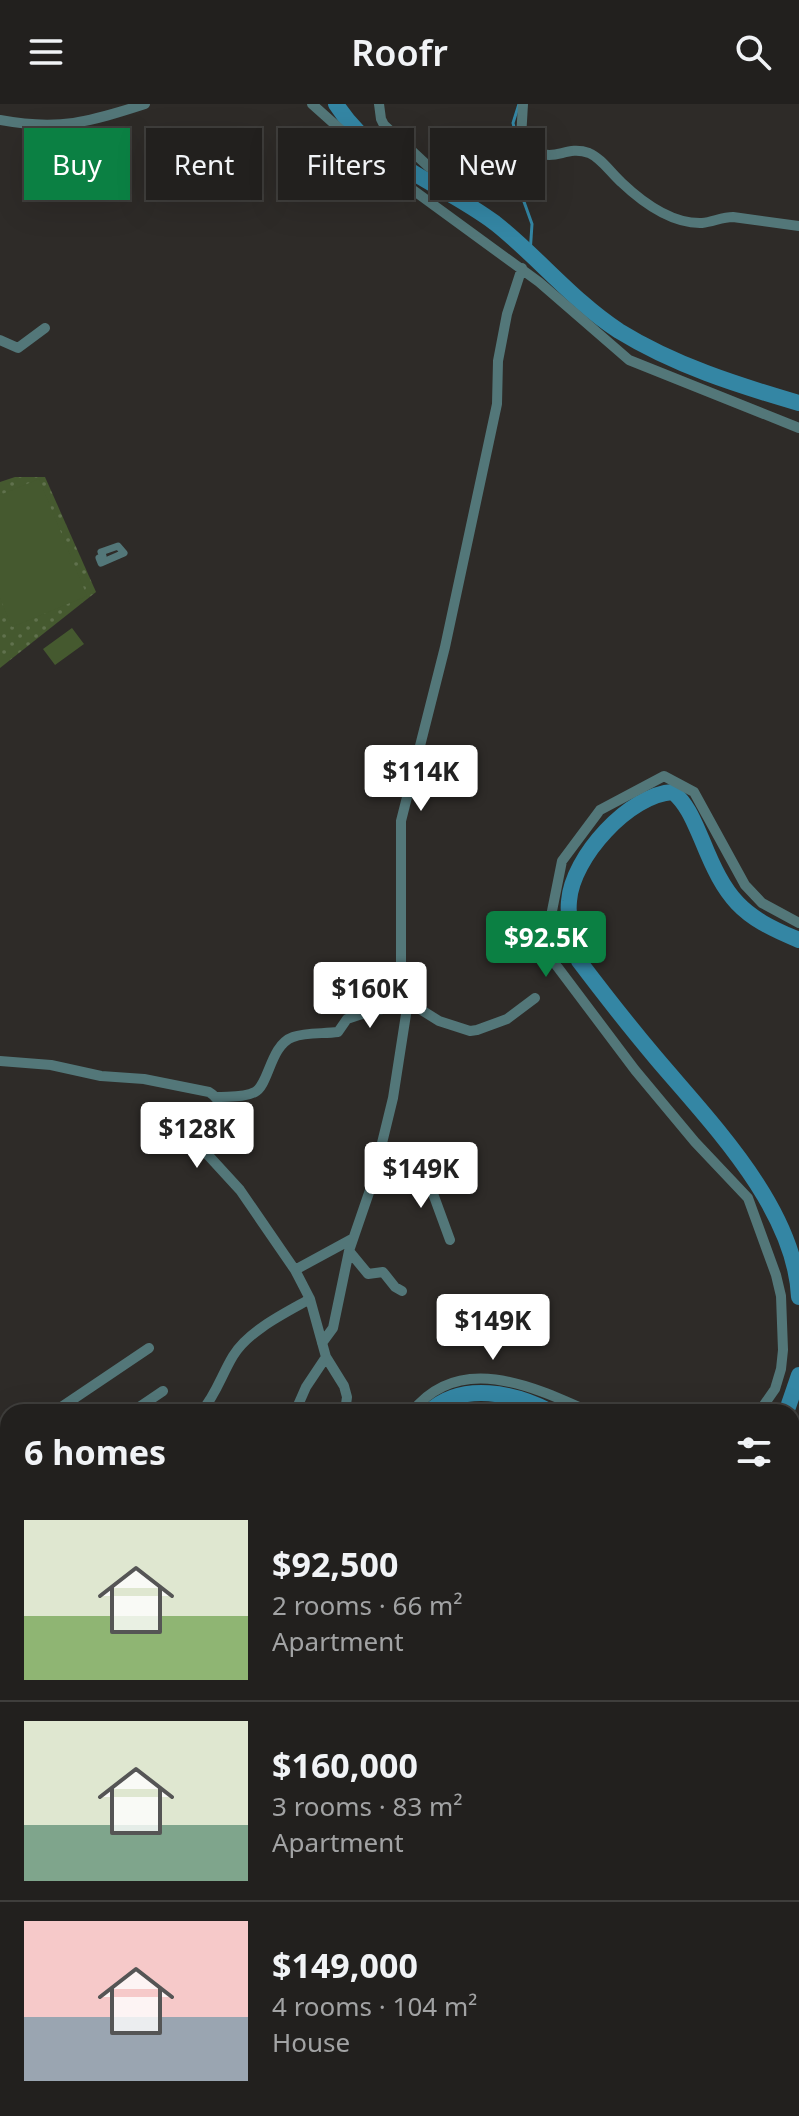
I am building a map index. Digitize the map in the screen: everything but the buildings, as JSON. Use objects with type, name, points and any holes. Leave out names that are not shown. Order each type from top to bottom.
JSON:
[{"type":"street","points":[[0,120],[55,127],[96,120],[145,104]]},
{"type":"street","points":[[312,104],[387,171],[522,268],[629,360],[799,428]]},
{"type":"street","points":[[379,104],[384,125],[430,168]]},
{"type":"street","points":[[522,128],[523,104]]},
{"type":"street","points":[[545,155],[581,151],[592,154],[622,184],[674,219],[705,223],[733,217],[799,226]]},
{"type":"street","points":[[322,1343],[333,1328],[352,1239],[372,1184],[393,1098],[406,1005],[401,975],[401,821],[445,647],[497,404],[498,361],[507,314],[522,268]]},
{"type":"street","points":[[0,340],[18,348],[45,328]]},
{"type":"street","points":[[765,1404],[775,1389],[783,1350],[781,1296],[758,1221],[742,1189],[695,1142],[645,1082],[556,965],[552,911],[562,861],[600,810],[664,776],[694,792],[745,885],[762,903],[799,923]]},
{"type":"street","points":[[217,1097],[255,1093],[263,1086],[265,1075],[281,1046],[292,1037],[338,1032],[347,1019],[371,1011],[415,1006],[439,1021],[470,1031],[507,1019],[535,998]]},
{"type":"street","points":[[0,1061],[144,1079],[209,1092],[217,1097],[221,1104],[220,1119],[207,1154],[240,1190],[295,1270],[310,1299],[326,1357],[344,1386],[346,1404]]},
{"type":"street","points":[[372,1184],[399,1187],[429,1167],[460,1168]]},
{"type":"street","points":[[424,1169],[450,1240]]},
{"type":"street","points":[[295,1270],[352,1239]]},
{"type":"street","points":[[349,1251],[368,1274],[383,1272],[402,1291]]},
{"type":"street","points":[[208,1404],[215,1396],[234,1354],[268,1322],[310,1299]]},
{"type":"street","points":[[66,1404],[149,1348]]},
{"type":"street","points":[[299,1404],[326,1357]]},
{"type":"street","points":[[419,1404],[440,1386],[484,1378],[521,1385],[570,1404]]},
{"type":"street","points":[[144,1404],[163,1391]]},
{"type":"green space","points":[[15,477],[45,477],[96,592],[0,668],[0,482]]},
{"type":"green space","points":[[39,479],[87,596],[12,627],[0,598],[0,495]]},
{"type":"green space","points":[[72,628],[84,644],[55,665],[43,649]]},
{"type":"waterway","points":[[336,104],[369,142],[495,223],[586,306],[619,331],[684,364],[799,403]]},
{"type":"waterway","points":[[514,128],[519,104]]},
{"type":"waterway","points":[[523,200],[532,224],[530,254]]},
{"type":"waterway","points":[[799,940],[762,923],[737,903],[719,877],[690,814],[673,792],[656,795],[639,804],[606,831],[580,866],[569,901],[571,931],[579,961],[747,1168],[783,1231],[794,1264],[799,1297]]},
{"type":"waterway","points":[[789,1404],[799,1375]]},
{"type":"waterway","points":[[439,1404],[473,1393],[505,1395],[534,1404]]}]
